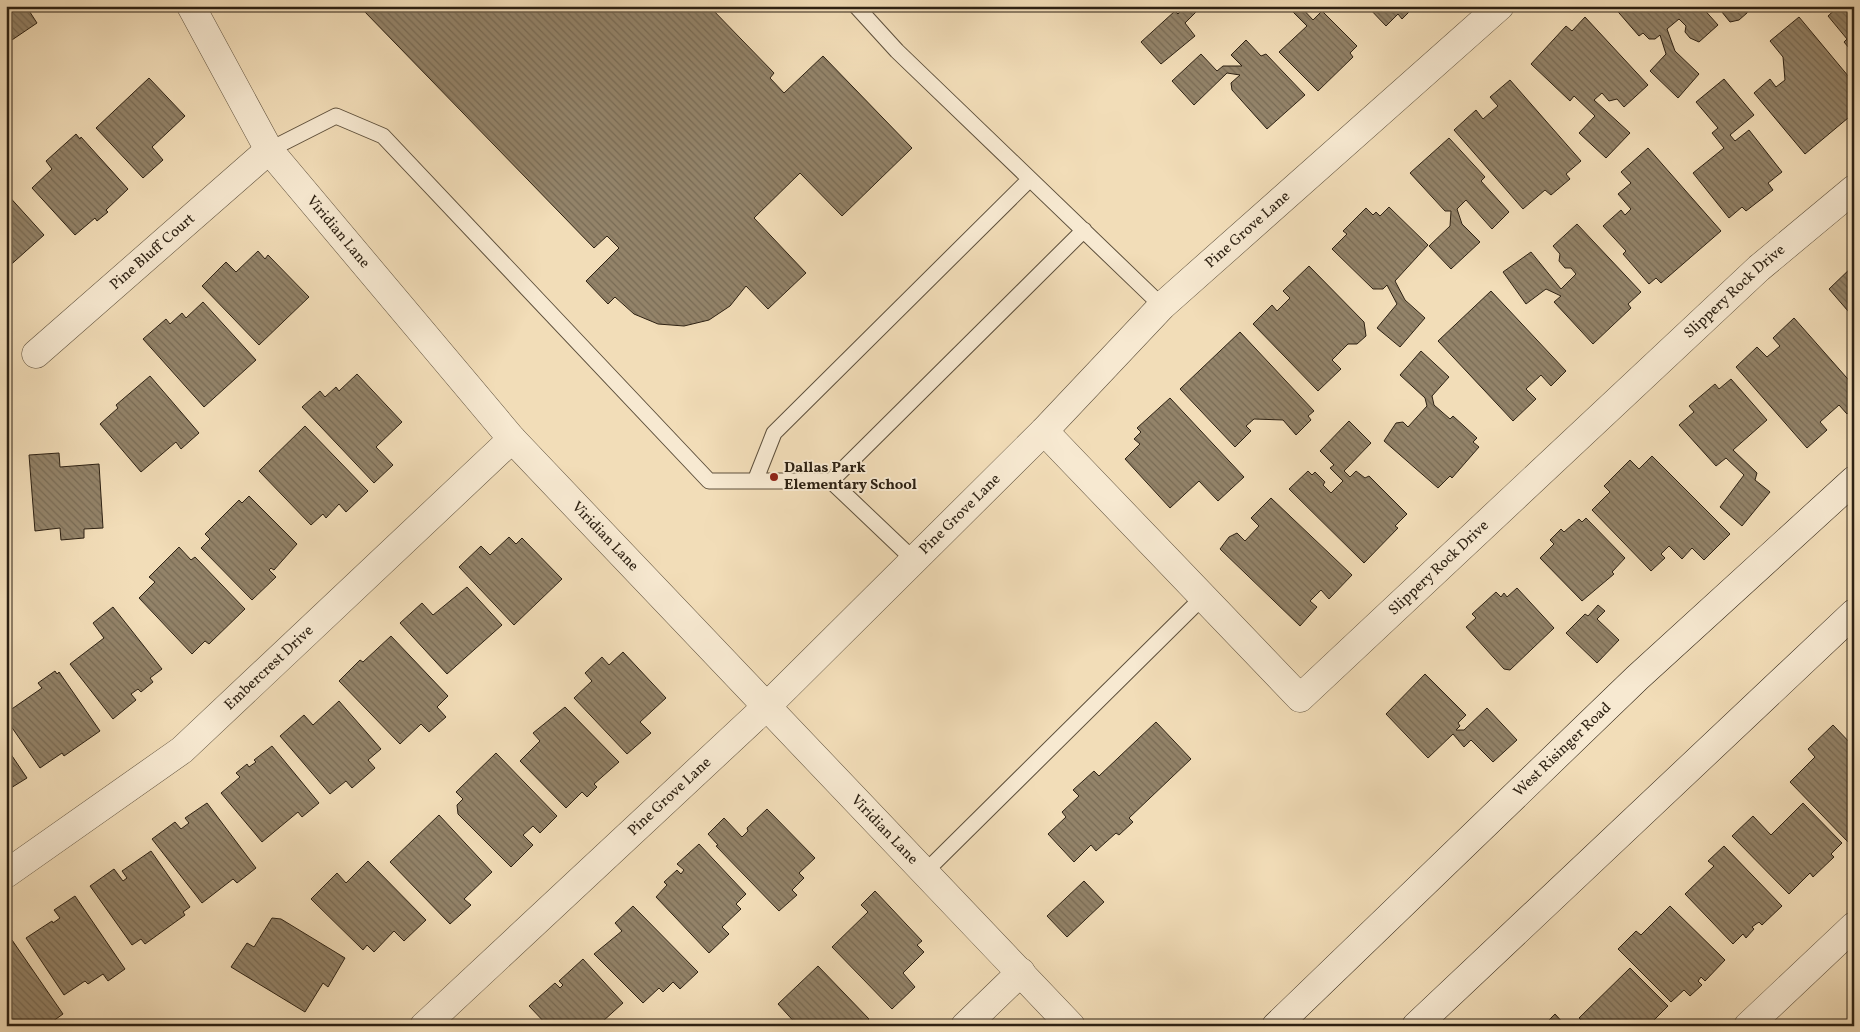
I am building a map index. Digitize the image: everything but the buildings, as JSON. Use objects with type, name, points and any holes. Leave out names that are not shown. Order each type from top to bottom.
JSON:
[{"type":"street","name":"Viridian Lane","points":[[191,6],[269,150],[512,439],[766,707],[1022,972],[1071,1026]]},
{"type":"street","name":"Pine Grove Lane","points":[[424,1026],[766,707],[1044,430],[1162,306],[1500,6]]},
{"type":"street","name":"Pine Bluff Court","points":[[36,354],[269,150]]},
{"type":"street","name":"Slippery Rock Drive","points":[[1044,430],[1300,698],[1759,268],[1854,189]]},
{"type":"street","name":"Embercrest Drive","points":[[6,874],[182,750],[512,439]]},
{"type":"street","name":"West Risinger Road","points":[[1276,1026],[1637,678],[1854,480]]},
{"type":"street","points":[[1416,1026],[1854,613]]},
{"type":"street","points":[[1748,1026],[1854,926]]},
{"type":"street","points":[[966,1026],[1022,972]]},
{"type":"lane","points":[[856,6],[897,52],[1162,306]]},
{"type":"lane","points":[[269,150],[336,116],[383,136],[709,481],[831,481],[914,560]]},
{"type":"lane","points":[[755,481],[774,433],[1030,179]]},
{"type":"lane","points":[[831,481],[1084,230]]},
{"type":"lane","points":[[925,872],[1203,597]]},
{"type":"place","name":"Dallas Park Elementary School","points":[[774,477]]}]
